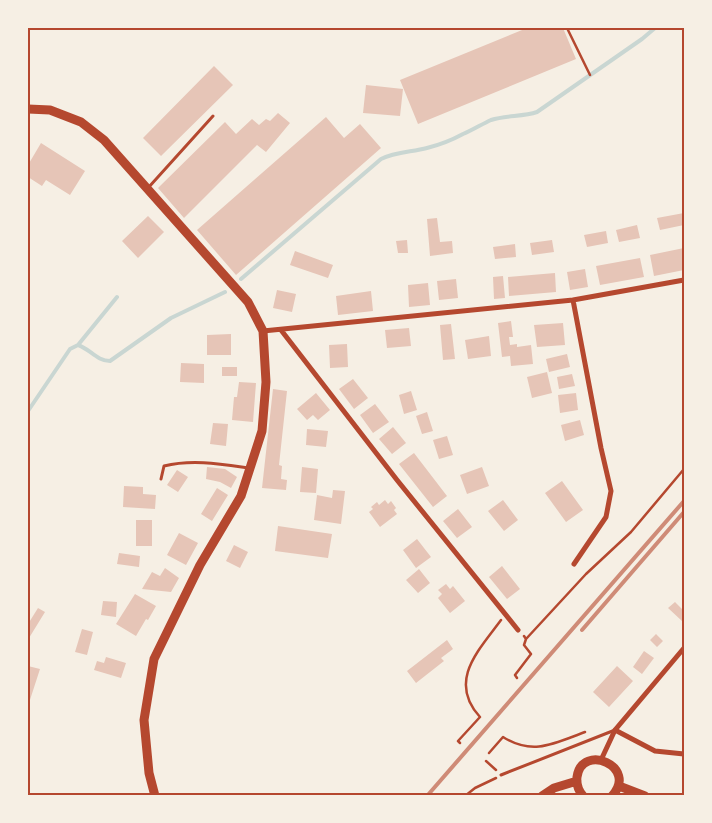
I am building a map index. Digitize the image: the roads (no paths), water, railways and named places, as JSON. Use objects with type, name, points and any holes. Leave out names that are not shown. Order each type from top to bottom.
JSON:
[{"type":"street","points":[[28,109],[50,110],[81,122],[104,140],[248,302],[263,331],[266,382],[262,430],[241,496],[200,564],[154,659],[144,720],[149,773],[155,796]]},
{"type":"street","points":[[263,331],[573,300],[684,280]]},
{"type":"street","points":[[573,300],[611,491],[606,517],[574,564]]},
{"type":"street","points":[[280,330],[518,630]]},
{"type":"street","points":[[601,760],[615,730],[684,648]]},
{"type":"street","points":[[615,730],[655,751],[684,754]]},
{"type":"street","points":[[583,796],[576,781],[578,774],[581,767],[587,762],[594,760],[608,762],[617,772],[619,786],[612,796]]},
{"type":"street","points":[[542,796],[554,788],[576,781]]},
{"type":"street","points":[[619,786],[645,796]]},
{"type":"lane","points":[[148,188],[212,116]]},
{"type":"lane","points":[[160,479],[164,466],[178,462],[250,468]]},
{"type":"lane","points":[[501,775],[615,730]]},
{"type":"waterway","points":[[241,279],[381,159],[441,144],[491,120],[537,112],[655,28]]},
{"type":"waterway","points":[[78,345],[97,357],[110,361],[171,318],[225,292]]},
{"type":"waterway","points":[[28,411],[70,349],[78,345],[117,297]]},
{"type":"railway","points":[[427,796],[684,501]]},
{"type":"railway","points":[[582,630],[684,512]]}]
